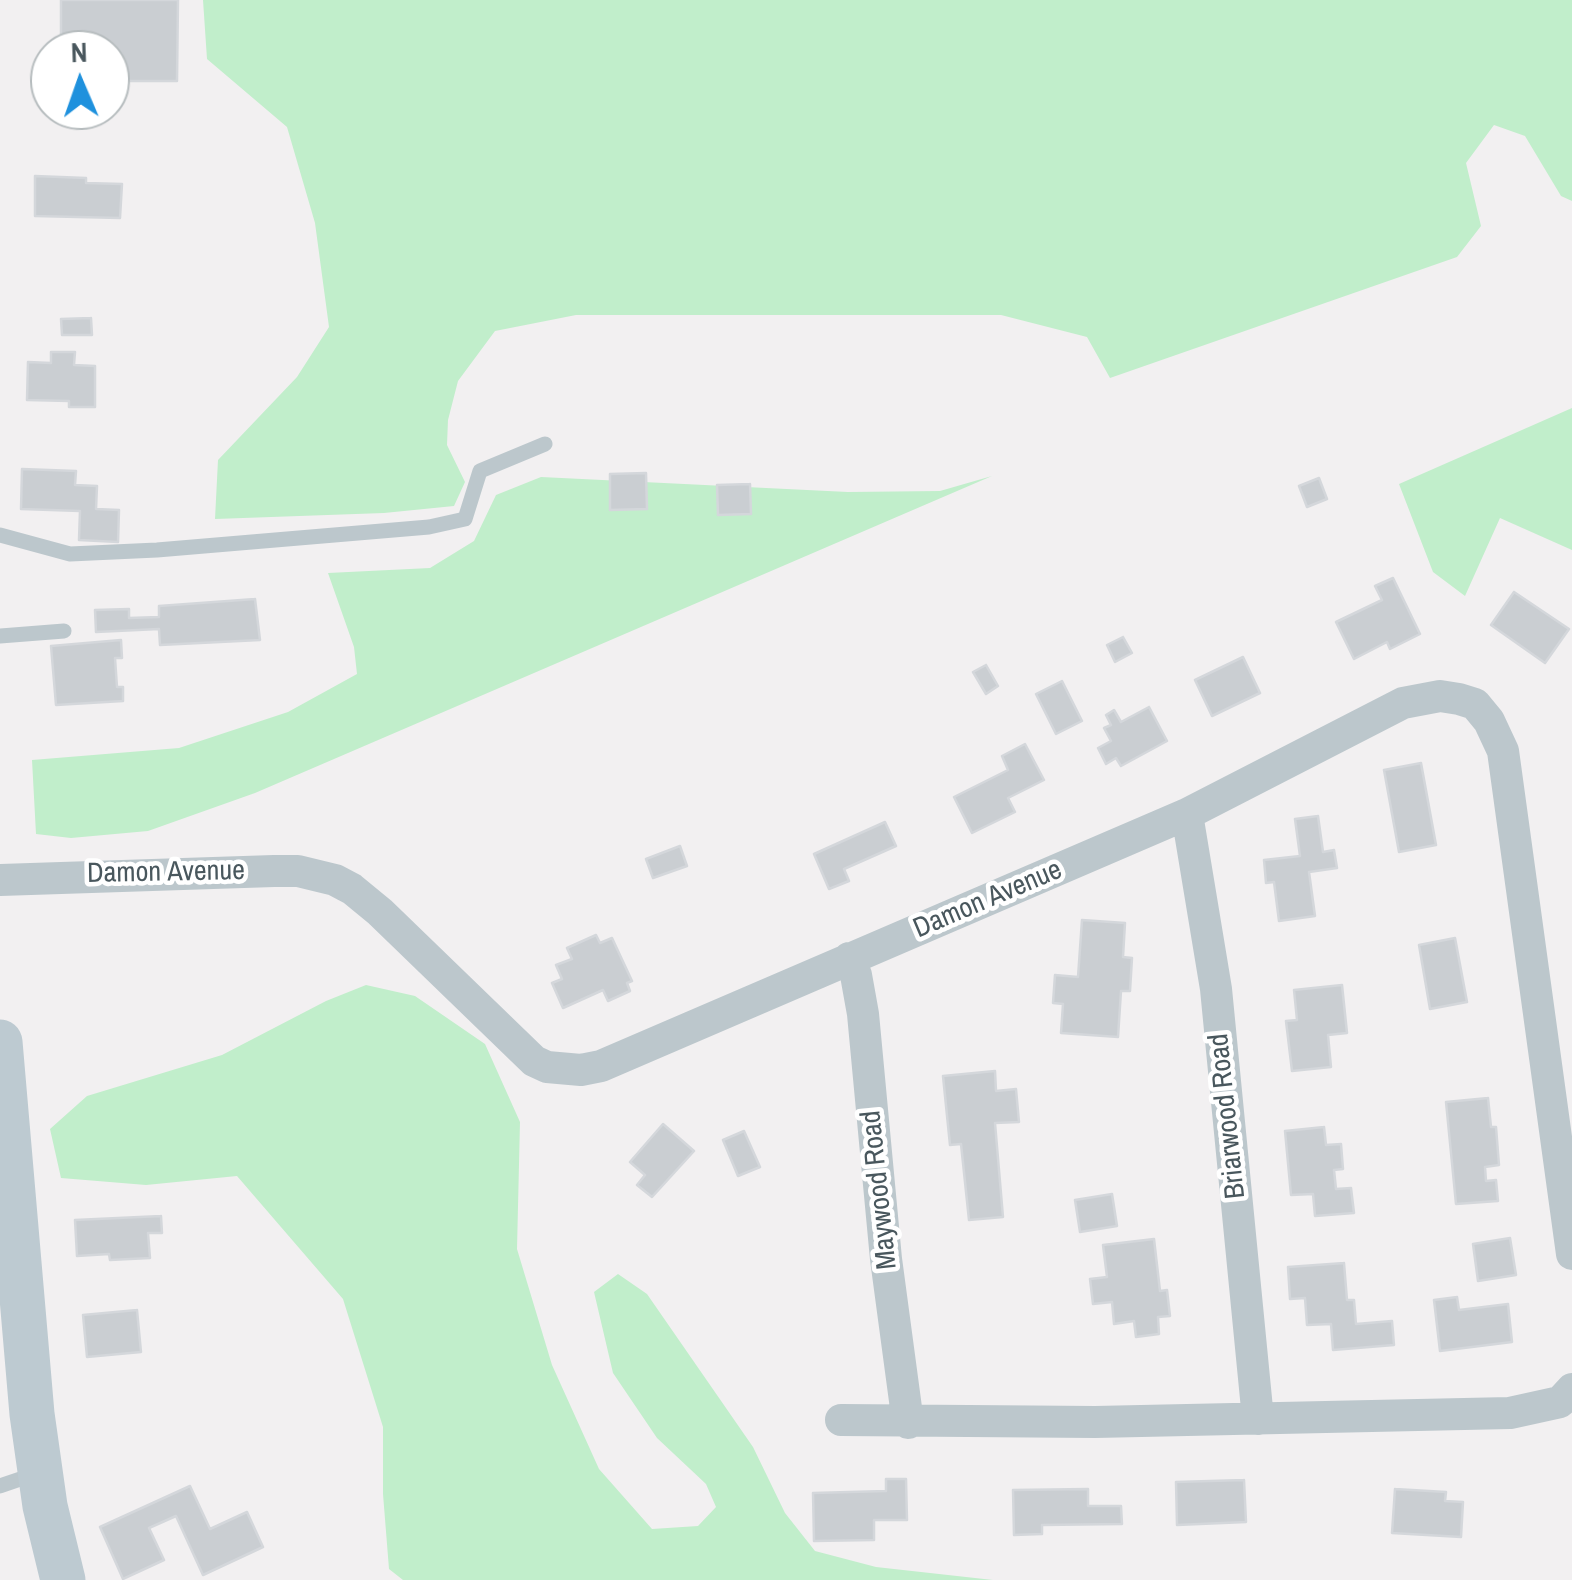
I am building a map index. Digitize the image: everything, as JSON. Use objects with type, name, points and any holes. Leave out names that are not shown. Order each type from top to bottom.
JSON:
[{"type":"main road","points":[[0,1042],[19,1479],[64,1580]]},
{"type":"street","name":"Damon Avenue","points":[[0,880],[274,871],[318,874],[352,889],[380,912],[520,1050],[547,1067],[563,1070],[601,1066],[1186,814],[1403,703],[1440,696],[1474,704],[1500,739],[1503,751],[1572,1254]]},
{"type":"street","name":"Briarwood Road","points":[[1186,814],[1216,989],[1258,1419]]},
{"type":"street","name":"Maywood Road","points":[[849,958],[860,994],[886,1259],[908,1423]]},
{"type":"street","points":[[841,1420],[908,1423],[1510,1413],[1560,1402],[1572,1388]]},
{"type":"lane","points":[[0,534],[70,554],[429,527],[465,519],[480,471],[545,444]]},
{"type":"lane","points":[[0,636],[64,631]]},
{"type":"green space","points":[[203,0],[1572,0],[1572,201],[1561,196],[1525,136],[1494,125],[1466,163],[1481,226],[1457,257],[1110,378],[1087,337],[1001,315],[576,315],[495,331],[458,381],[448,420],[447,445],[465,482],[454,506],[384,513],[215,519],[218,460],[297,377],[329,327],[315,223],[287,127],[207,59]]},
{"type":"green space","points":[[1572,408],[1572,550],[1500,518],[1465,596],[1433,572],[1399,484]]},
{"type":"green space","points":[[992,476],[255,793],[148,831],[71,838],[36,834],[32,760],[179,748],[288,712],[357,674],[354,647],[328,573],[430,568],[474,541],[496,495],[541,477],[848,492],[940,491]]},
{"type":"green space","points":[[366,985],[415,996],[485,1044],[520,1122],[517,1249],[552,1365],[599,1469],[652,1529],[698,1526],[716,1507],[706,1484],[657,1438],[613,1373],[594,1292],[618,1274],[647,1294],[753,1447],[785,1513],[815,1551],[876,1567],[993,1580],[403,1580],[389,1569],[383,1427],[343,1299],[237,1176],[146,1185],[61,1178],[50,1129],[87,1096],[222,1055],[326,1001]]},
{"type":"building","points":[[61,0],[178,0],[177,81],[130,81],[130,30],[61,30]]},
{"type":"building","points":[[35,176],[122,184],[120,218],[35,216]]},
{"type":"building","points":[[91,318],[92,335],[62,335],[61,319]]},
{"type":"building","points":[[51,352],[75,352],[74,365],[95,366],[95,407],[69,407],[69,401],[27,400],[28,362],[51,363]]},
{"type":"building","points":[[22,469],[76,471],[75,485],[97,486],[96,509],[119,510],[118,542],[79,540],[80,511],[21,509]]},
{"type":"building","points":[[646,473],[647,509],[610,510],[610,474]]},
{"type":"building","points":[[1319,478],[1327,499],[1307,507],[1299,486]]},
{"type":"building","points":[[750,484],[751,514],[718,515],[717,485]]},
{"type":"building","points":[[1393,578],[1420,634],[1390,649],[1387,642],[1354,659],[1336,622],[1382,600],[1375,586]]},
{"type":"building","points":[[1514,592],[1569,629],[1545,663],[1491,625]]},
{"type":"building","points":[[255,599],[260,640],[160,645],[159,629],[96,632],[95,610],[129,609],[129,618],[159,617],[159,606]]},
{"type":"building","points":[[1123,637],[1132,653],[1115,662],[1107,645]]},
{"type":"building","points":[[121,640],[122,658],[115,658],[117,687],[123,687],[123,701],[56,705],[51,646]]},
{"type":"building","points":[[1243,657],[1260,693],[1212,716],[1195,680]]},
{"type":"building","points":[[986,665],[998,686],[986,694],[973,672]]},
{"type":"building","points":[[1062,681],[1082,721],[1056,734],[1036,694]]},
{"type":"building","points":[[1149,707],[1167,741],[1121,766],[1116,758],[1106,764],[1098,748],[1111,741],[1104,728],[1111,725],[1106,715],[1114,710],[1121,722]]},
{"type":"building","points":[[1025,744],[1044,780],[1008,798],[1015,812],[972,833],[954,797],[1008,770],[1002,756]]},
{"type":"building","points":[[1421,763],[1436,845],[1399,852],[1384,770]]},
{"type":"building","points":[[1318,816],[1323,852],[1334,850],[1337,868],[1309,872],[1315,916],[1279,921],[1274,882],[1266,883],[1264,860],[1300,856],[1295,819]]},
{"type":"building","points":[[885,822],[896,846],[844,869],[849,881],[829,889],[814,854]]},
{"type":"building","points":[[680,846],[687,866],[653,878],[646,859]]},
{"type":"building","points":[[1082,920],[1125,923],[1123,957],[1132,958],[1130,991],[1121,991],[1118,1037],[1061,1033],[1063,1004],[1053,1003],[1055,975],[1078,977]]},
{"type":"building","points":[[596,935],[600,943],[612,938],[632,981],[627,983],[630,991],[608,1001],[603,990],[563,1008],[552,983],[562,979],[556,965],[572,959],[567,948]]},
{"type":"building","points":[[1455,938],[1467,1002],[1430,1009],[1419,945]]},
{"type":"building","points":[[1342,985],[1347,1033],[1328,1035],[1331,1067],[1292,1071],[1286,1021],[1297,1020],[1294,990]]},
{"type":"building","points":[[995,1071],[996,1091],[1016,1089],[1019,1122],[995,1123],[1003,1217],[969,1220],[961,1144],[950,1145],[943,1076]]},
{"type":"building","points":[[1488,1098],[1491,1127],[1496,1127],[1499,1165],[1485,1167],[1486,1181],[1496,1180],[1498,1201],[1456,1204],[1446,1102]]},
{"type":"building","points":[[663,1124],[694,1151],[652,1197],[637,1185],[645,1175],[630,1162]]},
{"type":"building","points":[[1324,1127],[1326,1145],[1341,1144],[1343,1169],[1334,1170],[1336,1189],[1351,1188],[1354,1213],[1315,1216],[1313,1194],[1291,1195],[1285,1131]]},
{"type":"building","points":[[744,1131],[760,1167],[738,1176],[723,1140]]},
{"type":"building","points":[[1112,1194],[1117,1226],[1080,1232],[1075,1200]]},
{"type":"building","points":[[161,1216],[162,1233],[148,1233],[150,1258],[110,1260],[109,1254],[77,1256],[75,1220]]},
{"type":"building","points":[[1510,1238],[1516,1275],[1478,1281],[1473,1244]]},
{"type":"building","points":[[1154,1239],[1160,1291],[1167,1290],[1170,1316],[1158,1317],[1159,1334],[1136,1337],[1134,1321],[1114,1324],[1112,1302],[1093,1304],[1090,1279],[1107,1277],[1103,1245]]},
{"type":"building","points":[[1344,1263],[1347,1300],[1354,1300],[1356,1324],[1392,1321],[1394,1345],[1333,1350],[1331,1324],[1307,1325],[1305,1298],[1290,1299],[1288,1267]]},
{"type":"building","points":[[1457,1297],[1459,1310],[1508,1304],[1512,1342],[1440,1351],[1434,1300]]},
{"type":"building","points":[[137,1310],[141,1352],[87,1357],[83,1315]]},
{"type":"building","points":[[886,1479],[906,1479],[907,1520],[874,1520],[874,1540],[814,1541],[813,1493],[886,1491]]},
{"type":"building","points":[[1244,1480],[1246,1522],[1177,1525],[1176,1482]]},
{"type":"building","points":[[190,1486],[210,1529],[247,1512],[263,1547],[203,1575],[176,1516],[149,1528],[164,1560],[123,1579],[100,1527]]},
{"type":"building","points":[[1088,1489],[1088,1506],[1121,1506],[1122,1524],[1042,1525],[1042,1534],[1014,1535],[1013,1490]]},
{"type":"building","points":[[1395,1489],[1446,1492],[1445,1501],[1463,1502],[1461,1537],[1392,1533]]}]
